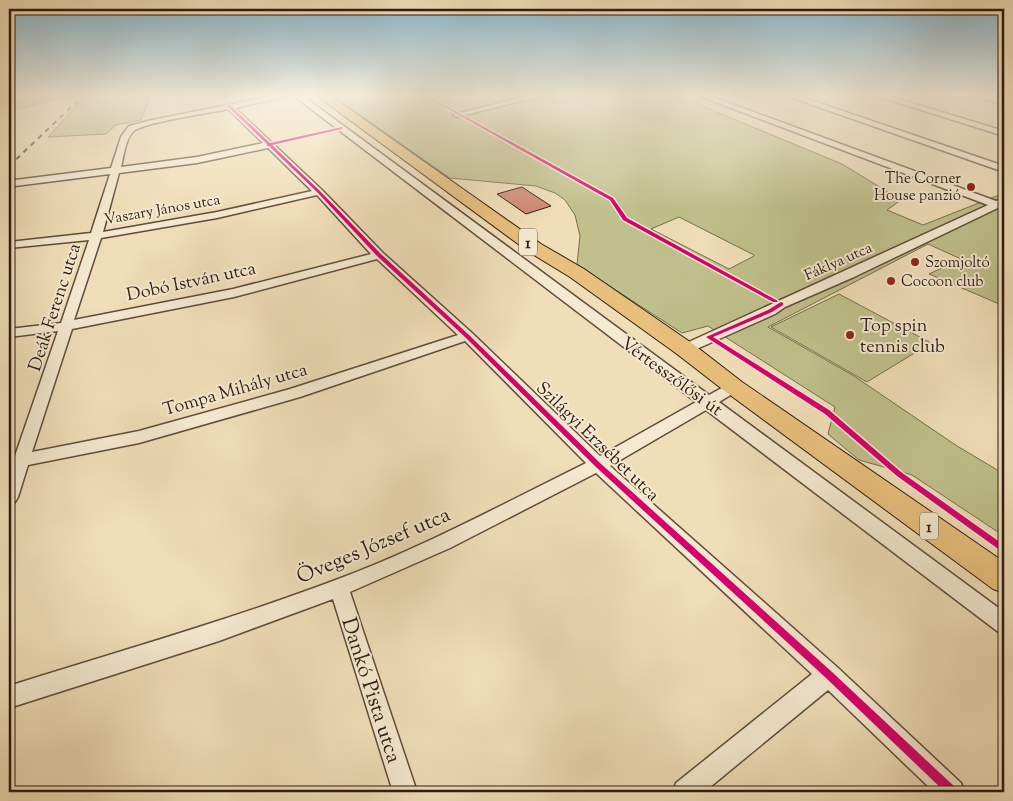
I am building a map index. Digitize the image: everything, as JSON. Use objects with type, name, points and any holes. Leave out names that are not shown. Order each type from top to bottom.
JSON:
[{"type":"main road","name":"Vértesszőlősi út","points":[[374,133],[457,193],[684,349],[734,387],[1004,579]]},
{"type":"street","name":"Deák Ferenc utca","points":[[9,497],[14,462],[66,326],[96,236],[114,172],[128,133]]},
{"type":"street","name":"Szilágyi Erzsébet utca","points":[[256,133],[598,465],[829,675],[952,792]]},
{"type":"street","name":"Vértesszőlősi út","points":[[348,133],[1004,624]]},
{"type":"street","points":[[808,133],[1000,202]]},
{"type":"street","points":[[900,133],[1004,169]]},
{"type":"street","points":[[15,183],[197,160],[268,145]]},
{"type":"street","name":"Vaszary János utca","points":[[9,245],[96,236],[217,215],[318,192]]},
{"type":"street","name":"Fáklya utca","points":[[684,349],[850,274],[1000,202]]},
{"type":"street","name":"Dobó István utca","points":[[9,333],[66,326],[234,293],[379,254]]},
{"type":"street","name":"Tompa Mihály utca","points":[[14,462],[139,438],[295,393],[467,336]]},
{"type":"street","name":"Öveges József utca","points":[[9,697],[219,632],[339,588],[443,542],[598,465],[734,387]]},
{"type":"street","name":"Dankó Pista utca","points":[[339,588],[405,792]]},
{"type":"street","points":[[685,792],[829,675]]},
{"type":"green space","points":[[51,133],[107,133],[106,134],[48,137]]},
{"type":"green space","points":[[386,133],[768,133],[842,164],[901,200],[887,210],[923,225],[1004,193],[1004,306],[929,274],[961,259],[928,244],[768,327],[854,376],[957,446],[1004,474],[1004,536],[912,475],[859,460],[828,434],[835,407],[708,326],[682,333],[577,265],[580,236],[575,215],[565,200],[555,193],[536,186],[450,178]],"holes":[[[679,217],[754,256],[729,269],[651,229]]]},
{"type":"green space","name":"Top spin tennis club","points":[[839,294],[931,343],[867,382],[771,327]]},
{"type":"building","points":[[522,187],[551,206],[526,214],[497,194]]},
{"type":"railway","points":[[9,166],[43,133]]},
{"type":"cycle path","points":[[258,133],[319,192],[379,255],[467,336],[598,465],[829,675],[952,792]]},
{"type":"cycle path","points":[[268,145],[318,133]]},
{"type":"cycle path","points":[[494,133],[612,199],[625,219],[775,301]]},
{"type":"cycle path","points":[[709,337],[770,311],[781,304]]},
{"type":"cycle path","points":[[709,337],[827,412],[899,474],[1004,549]]},
{"type":"place","name":"The Corner House panzió","points":[[971,187]]},
{"type":"place","name":"Szomjoltó","points":[[915,262]]},
{"type":"place","name":"Cocoon club","points":[[891,281]]},
{"type":"place","name":"Top spin tennis club","points":[[850,335]]}]
